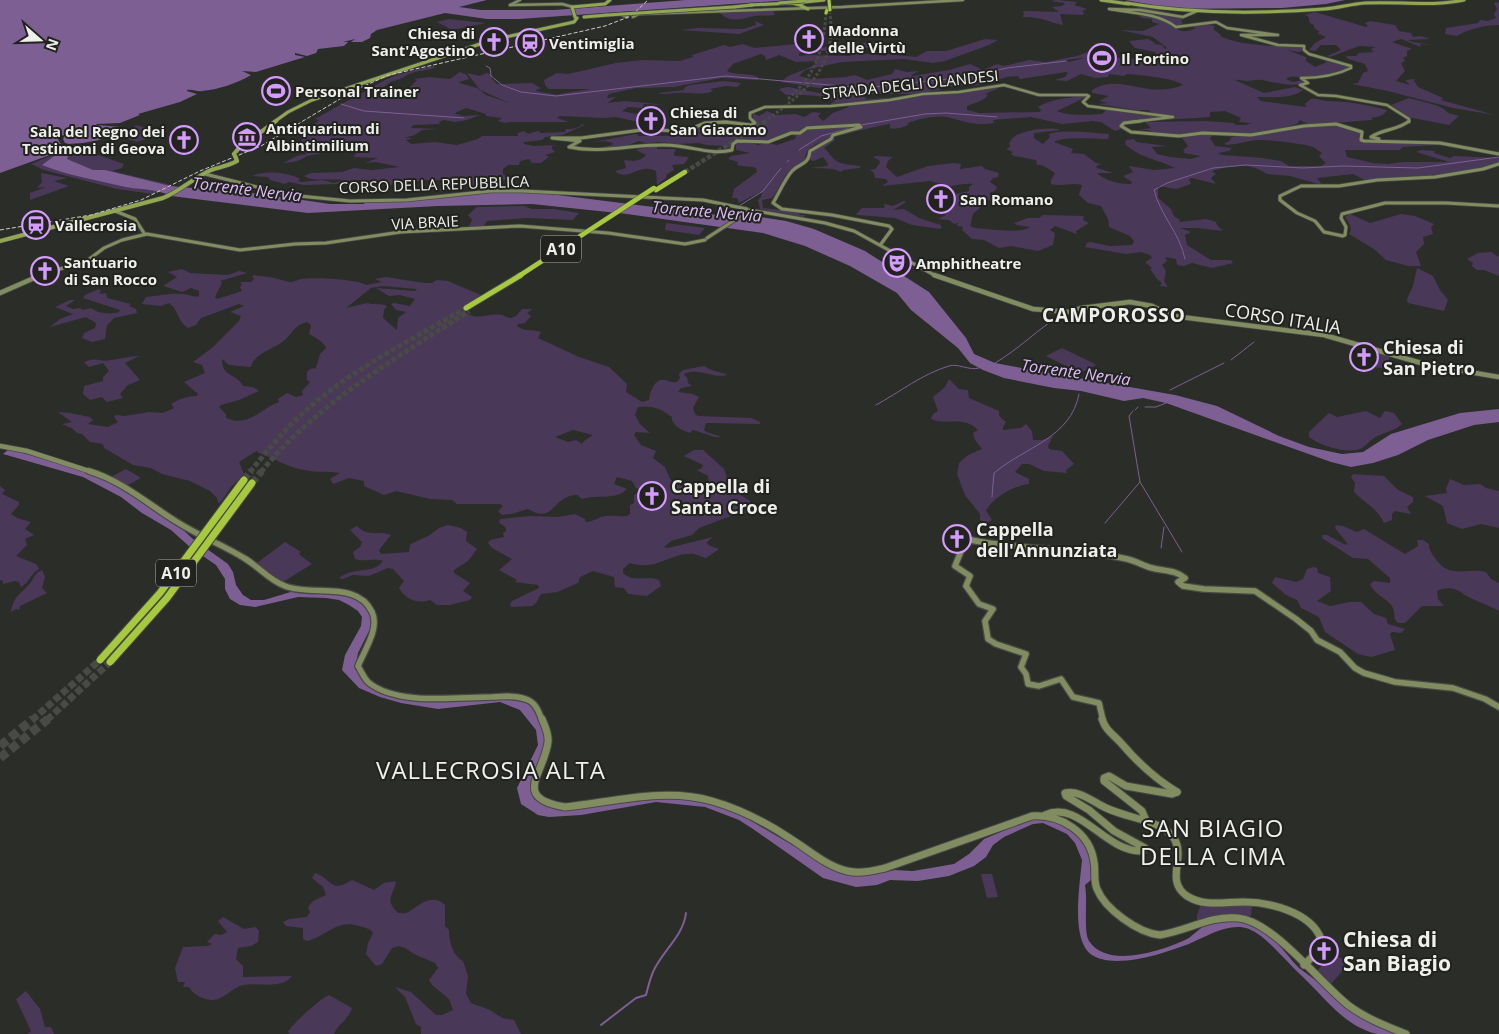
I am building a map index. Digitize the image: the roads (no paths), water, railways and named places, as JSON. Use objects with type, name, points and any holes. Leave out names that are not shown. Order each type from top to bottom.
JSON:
[{"type":"highway","points":[[827,0],[828,11]]},
{"type":"highway","name":"A10","points":[[655,189],[679,171]]},
{"type":"highway","name":"A10","points":[[468,310],[655,189],[685,172]]},
{"type":"highway","name":"A10","points":[[100,660],[160,593],[244,480]]},
{"type":"highway","name":"A10","points":[[110,662],[167,599],[252,483]]},
{"type":"main road","points":[[520,0],[510,5],[562,4],[575,7],[605,4],[610,0]]},
{"type":"main road","points":[[750,6],[827,0]]},
{"type":"main road","points":[[633,17],[639,14],[794,10],[800,6],[827,0]]},
{"type":"main road","points":[[575,7],[584,16],[601,16],[792,3],[808,9],[963,0]]},
{"type":"main road","points":[[1104,0],[1166,10]]},
{"type":"main road","points":[[1104,0],[1166,10],[1253,12],[1324,9],[1361,4],[1446,4],[1464,0]]},
{"type":"main road","points":[[750,6],[792,2]]},
{"type":"main road","points":[[0,240],[168,196],[206,174],[232,164],[236,161],[234,151],[287,113],[308,102],[494,39],[575,22],[575,7]]},
{"type":"main road","points":[[1197,11],[1183,17],[1140,10],[1109,9],[1156,17],[1179,27],[1216,22],[1227,28],[1278,35],[1241,35],[1278,45],[1304,46],[1304,50],[1309,54],[1350,65],[1351,68],[1339,74],[1301,78],[1308,82],[1300,85],[1311,89],[1318,95],[1336,96],[1392,107],[1409,119],[1409,122],[1395,129],[1381,129],[1371,136],[1404,143]]},
{"type":"main road","points":[[524,32],[536,26],[584,16],[622,15],[627,17]]},
{"type":"main road","points":[[584,16],[601,16]]},
{"type":"main road","name":"STRADA DEGLI OLANDESI","points":[[881,244],[891,233],[892,229],[890,226],[832,215],[782,209],[773,203],[793,170],[805,165],[810,151],[831,139],[833,135],[861,127],[859,125],[807,128],[800,133],[791,133],[768,142],[737,141],[733,144],[732,150],[719,153],[661,144],[608,152],[595,152],[569,147],[580,141],[552,138],[581,138],[649,129],[683,132],[705,123],[726,122],[751,125],[755,123],[750,118],[750,113],[760,108],[803,105],[832,106],[1005,85],[1032,94],[1053,96],[1087,95],[1089,96],[1083,102],[1088,106],[1173,118],[1124,123],[1121,126],[1131,132],[1179,136],[1203,134],[1251,135],[1304,126],[1336,124],[1362,132],[1360,137],[1363,141],[1444,144],[1499,154]]},
{"type":"main road","points":[[1499,164],[1483,169],[1435,177],[1377,180],[1338,186],[1301,186],[1280,196],[1280,200],[1297,213],[1315,221],[1324,232],[1343,236],[1345,235],[1346,227],[1341,218],[1344,212],[1385,203],[1446,203],[1499,206]]},
{"type":"main road","name":"CORSO DELLA REPUBBLICA","points":[[206,174],[252,184],[288,195],[350,201],[407,200],[473,193],[522,191],[703,200],[738,207],[746,211]]},
{"type":"main road","points":[[0,293],[53,270],[88,260],[104,248],[144,234],[135,219],[115,211]]},
{"type":"main road","points":[[746,211],[760,211],[843,228],[881,244]]},
{"type":"main road","name":"VIA BRAIE","points":[[144,234],[240,250],[295,244],[326,244],[401,232],[454,231],[520,226],[608,233],[685,244],[706,239],[746,211]]},
{"type":"main road","name":"CORSO ITALIA","points":[[881,244],[941,278],[1029,308],[1063,312],[1095,306],[1135,303],[1152,306],[1165,314],[1174,316],[1324,336],[1428,365],[1499,377]]},
{"type":"main road","points":[[0,446],[26,451],[102,475],[117,482],[178,523],[245,558],[284,586],[297,589],[342,592],[364,601],[372,612],[374,624],[358,666],[369,682],[382,690],[436,700],[497,696],[530,700],[538,708],[549,738],[534,788],[537,797],[548,804],[565,807],[588,806],[650,795],[667,794],[707,800],[731,807],[749,816],[789,838],[829,864],[840,869],[859,872],[891,867],[1032,816],[1045,815],[1063,821],[1080,833],[1094,860],[1097,891],[1131,924],[1147,933],[1160,935],[1226,918],[1248,920],[1275,938],[1355,1011],[1406,1034]]},
{"type":"main road","points":[[1147,823],[1142,811],[1104,781],[1104,778],[1109,776],[1126,786],[1172,794],[1177,792],[1154,778],[1107,731],[1101,717],[1099,703],[1073,697],[1061,679],[1039,686],[1028,684],[1026,674],[1021,667],[1026,654],[996,644],[988,639],[985,621],[993,609],[981,605],[974,599],[966,584],[970,576],[955,566],[966,540],[998,546],[1067,551],[1128,559],[1152,568],[1179,573],[1185,578],[1178,580],[1179,584],[1183,586],[1204,589],[1250,590],[1296,618],[1311,631],[1317,640],[1340,652],[1355,668],[1364,673],[1395,682],[1454,688],[1485,699],[1499,707]]},
{"type":"main road","points":[[1045,815],[1053,810],[1059,810],[1078,818],[1097,830],[1115,845],[1139,851],[1145,850],[1144,846],[1114,831],[1089,810],[1066,796],[1065,793],[1074,793],[1110,810],[1166,830],[1174,839],[1176,845],[1176,877],[1182,893],[1204,903],[1243,902],[1284,911],[1302,917],[1318,931],[1321,939],[1315,946],[1315,954],[1304,965]]},
{"type":"waterway","points":[[486,66],[490,68],[491,76],[502,85],[521,92],[556,96],[726,76],[864,88],[966,77],[1007,68],[1066,61]]},
{"type":"waterway","points":[[341,104],[364,111],[464,118]]},
{"type":"waterway","points":[[861,125],[925,114],[946,113],[997,117]]},
{"type":"waterway","points":[[799,150],[821,136],[854,127]]},
{"type":"waterway","points":[[1185,259],[1179,241],[1161,208],[1154,190],[1167,183],[1213,168],[1246,165],[1303,168],[1343,166],[1418,168],[1499,157]]},
{"type":"waterway","name":"Torrente Nervia","points":[[739,206],[763,191],[781,168]]},
{"type":"waterway","name":"Torrente Nervia","points":[[728,215],[736,208]]},
{"type":"waterway","points":[[995,363],[1062,314]]},
{"type":"waterway","points":[[1231,360],[1254,342]]},
{"type":"waterway","points":[[1170,390],[1224,363]]},
{"type":"waterway","points":[[876,405],[920,378],[939,369],[952,365],[971,369],[979,368]]},
{"type":"waterway","points":[[992,497],[994,473],[1057,431],[1067,421],[1074,409],[1079,394]]},
{"type":"waterway","points":[[1145,407],[1156,407],[1166,403]]},
{"type":"waterway","points":[[1135,410],[1138,407]]},
{"type":"waterway","points":[[1133,411],[1129,416],[1140,482]]},
{"type":"waterway","points":[[1105,523],[1140,482]]},
{"type":"waterway","points":[[1140,482],[1182,552]]},
{"type":"waterway","points":[[1161,548],[1164,527]]},
{"type":"waterway","points":[[601,1025],[636,998],[646,995],[653,972],[677,937],[686,913]]},
{"type":"tunnel","points":[[788,99],[806,80],[817,60],[823,39],[826,13]]},
{"type":"tunnel","points":[[764,122],[805,89],[823,64],[831,33],[830,13]]},
{"type":"tunnel","points":[[685,172],[766,121]]},
{"type":"tunnel","points":[[250,472],[290,426],[322,396],[382,356],[466,308]]},
{"type":"tunnel","points":[[261,472],[283,447],[332,403],[385,365],[469,311]]},
{"type":"tunnel","points":[[244,480],[251,471]]},
{"type":"tunnel","points":[[252,483],[262,471]]},
{"type":"tunnel","points":[[32,720],[100,660]]},
{"type":"tunnel","points":[[47,720],[110,662]]},
{"type":"tunnel","points":[[0,746],[33,719]]},
{"type":"tunnel","points":[[0,758],[48,719]]},
{"type":"railway","points":[[0,230],[91,215],[141,200],[200,171],[261,146],[355,90],[389,75],[605,26],[631,16],[648,0]]},
{"type":"place","name":"Madonna delle Virtù","points":[[809,39]]},
{"type":"place","name":"Chiesa di Sant'Agostino","points":[[494,42]]},
{"type":"place","name":"Ventimiglia","points":[[530,43]]},
{"type":"place","name":"Il Fortino","points":[[1102,58]]},
{"type":"place","name":"Personal Trainer","points":[[276,91]]},
{"type":"place","name":"Chiesa di San Giacomo","points":[[651,121]]},
{"type":"place","name":"Antiquarium di Albintimilium","points":[[247,137]]},
{"type":"place","name":"Sala del Regno dei Testimoni di Geova","points":[[184,140]]},
{"type":"place","name":"San Romano","points":[[941,199]]},
{"type":"place","name":"Vallecrosia","points":[[36,225]]},
{"type":"place","name":"Amphitheatre","points":[[897,263]]},
{"type":"place","name":"Santuario di San Rocco","points":[[45,271]]},
{"type":"place","name":"Chiesa di San Pietro","points":[[1364,357]]},
{"type":"place","name":"Cappella di Santa Croce","points":[[652,496]]},
{"type":"place","name":"Cappella dell'Annunziata","points":[[957,539]]},
{"type":"place","name":"Chiesa di San Biagio","points":[[1324,951]]},
{"type":"district","name":"CAMPOROSSO","points":[[1114,315]]},
{"type":"district","name":"VALLECROSIA ALTA","points":[[491,769]]},
{"type":"district","name":"SAN BIAGIO DELLA CIMA","points":[[1213,841]]}]
